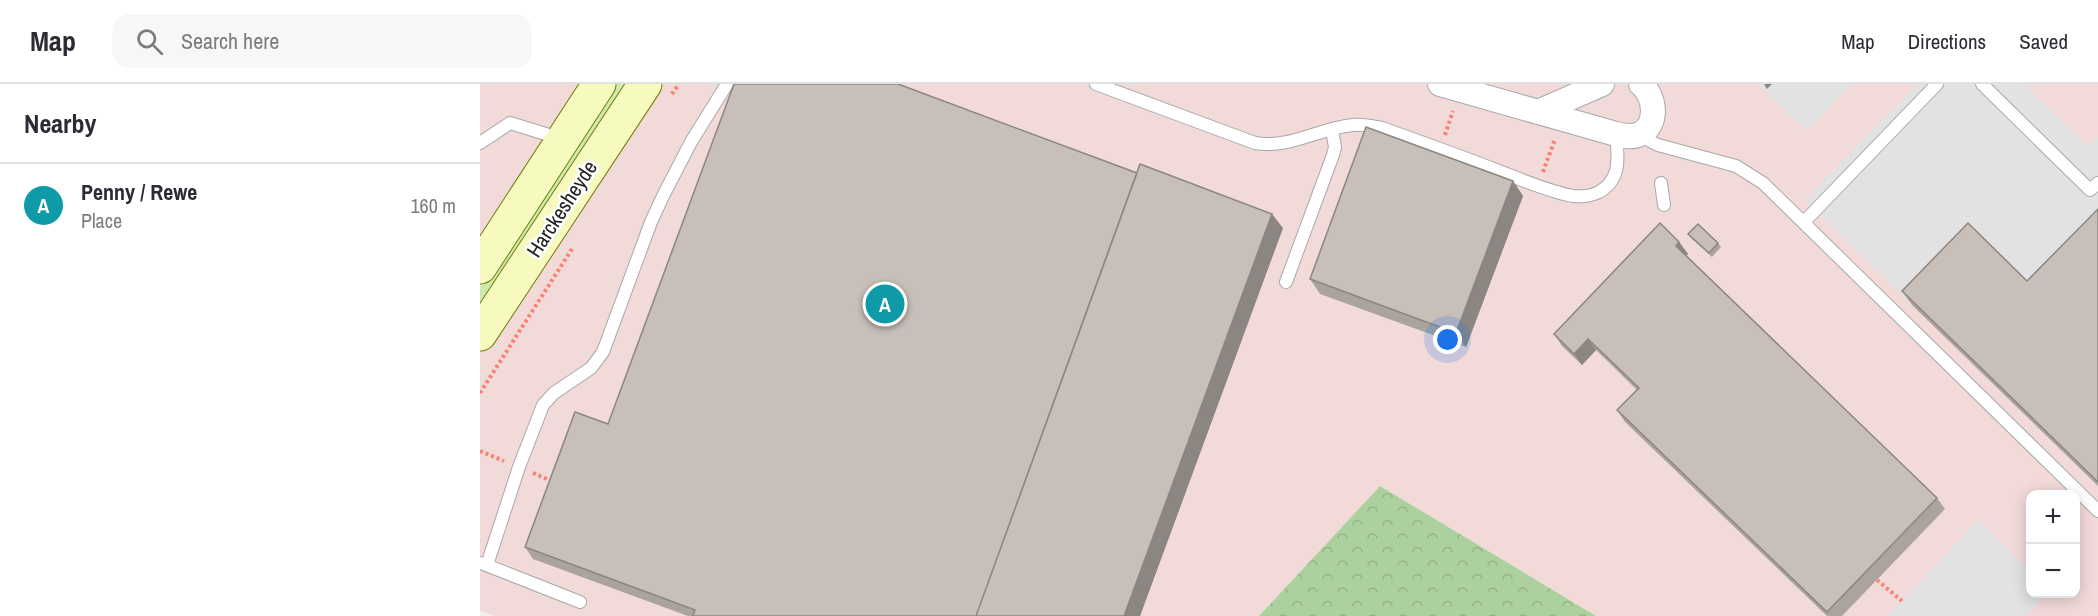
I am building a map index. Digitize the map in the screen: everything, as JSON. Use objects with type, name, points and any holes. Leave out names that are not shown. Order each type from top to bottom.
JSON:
[{"type":"main road","name":"Harckesheyde","points":[[480,267],[599,84]]},
{"type":"main road","name":"Harckesheyde","points":[[480,334],[645,84]]},
{"type":"street","points":[[1538,112],[1602,84]]},
{"type":"street","points":[[1450,87],[1616,135],[1631,136],[1641,133],[1650,124],[1654,112],[1646,88],[1641,84]]},
{"type":"lane","points":[[580,602],[483,564],[543,405],[554,393],[591,368],[603,352],[651,222],[691,142],[727,84]]},
{"type":"lane","points":[[1096,84],[1268,145],[1350,125],[1382,128],[1538,185],[1584,197],[1600,191],[1612,182],[1618,169],[1616,135]]},
{"type":"lane","points":[[1804,222],[1937,84]]},
{"type":"lane","points":[[1982,84],[2090,190],[2098,183]]},
{"type":"lane","points":[[480,143],[510,123],[563,140]]},
{"type":"lane","points":[[1286,282],[1333,155],[1335,147],[1332,130]]},
{"type":"lane","points":[[1641,133],[1658,145],[1720,160],[1752,174],[1804,222],[2098,511]]},
{"type":"lane","points":[[1660,183],[1664,205]]},
{"type":"path","points":[[1440,149],[1450,87]]},
{"type":"path","points":[[1538,185],[1562,119]]},
{"type":"path","points":[[1877,580],[1902,601]]},
{"type":"shaded area","points":[[480,84],[2098,84],[2098,616],[1596,616],[1380,486],[1259,616],[495,616],[480,611]]},
{"type":"shaded area","points":[[1760,84],[1851,84],[1807,131]]},
{"type":"shaded area","points":[[1917,84],[2024,84],[2089,147],[2098,137],[2098,233],[2037,295],[1978,238],[1912,305],[1805,200]]},
{"type":"shaded area","points":[[1979,520],[2026,567],[2026,598],[2043,598],[2025,616],[1887,616]]},
{"type":"green space","points":[[613,84],[625,84],[480,309],[480,287]]},
{"type":"green space","points":[[1380,486],[1596,616],[1259,616]]},
{"type":"building","points":[[734,84],[898,84],[1137,173],[976,616],[693,616],[695,610],[525,547],[575,412],[608,424]]},
{"type":"building","points":[[1366,127],[1513,181],[1456,333],[1310,279]]},
{"type":"building","points":[[1140,164],[1272,214],[1124,616],[976,616]]},
{"type":"building","points":[[2098,209],[2098,482],[1902,291],[1968,223],[2027,281]]},
{"type":"building","points":[[1660,223],[1679,242],[1676,246],[1937,498],[1827,612],[1617,410],[1639,388],[1588,339],[1574,354],[1554,334]]},
{"type":"building","points":[[1698,224],[1718,243],[1709,253],[1688,234]]},
{"type":"place","name":"Penny / Rewe","points":[[885,304]]}]
